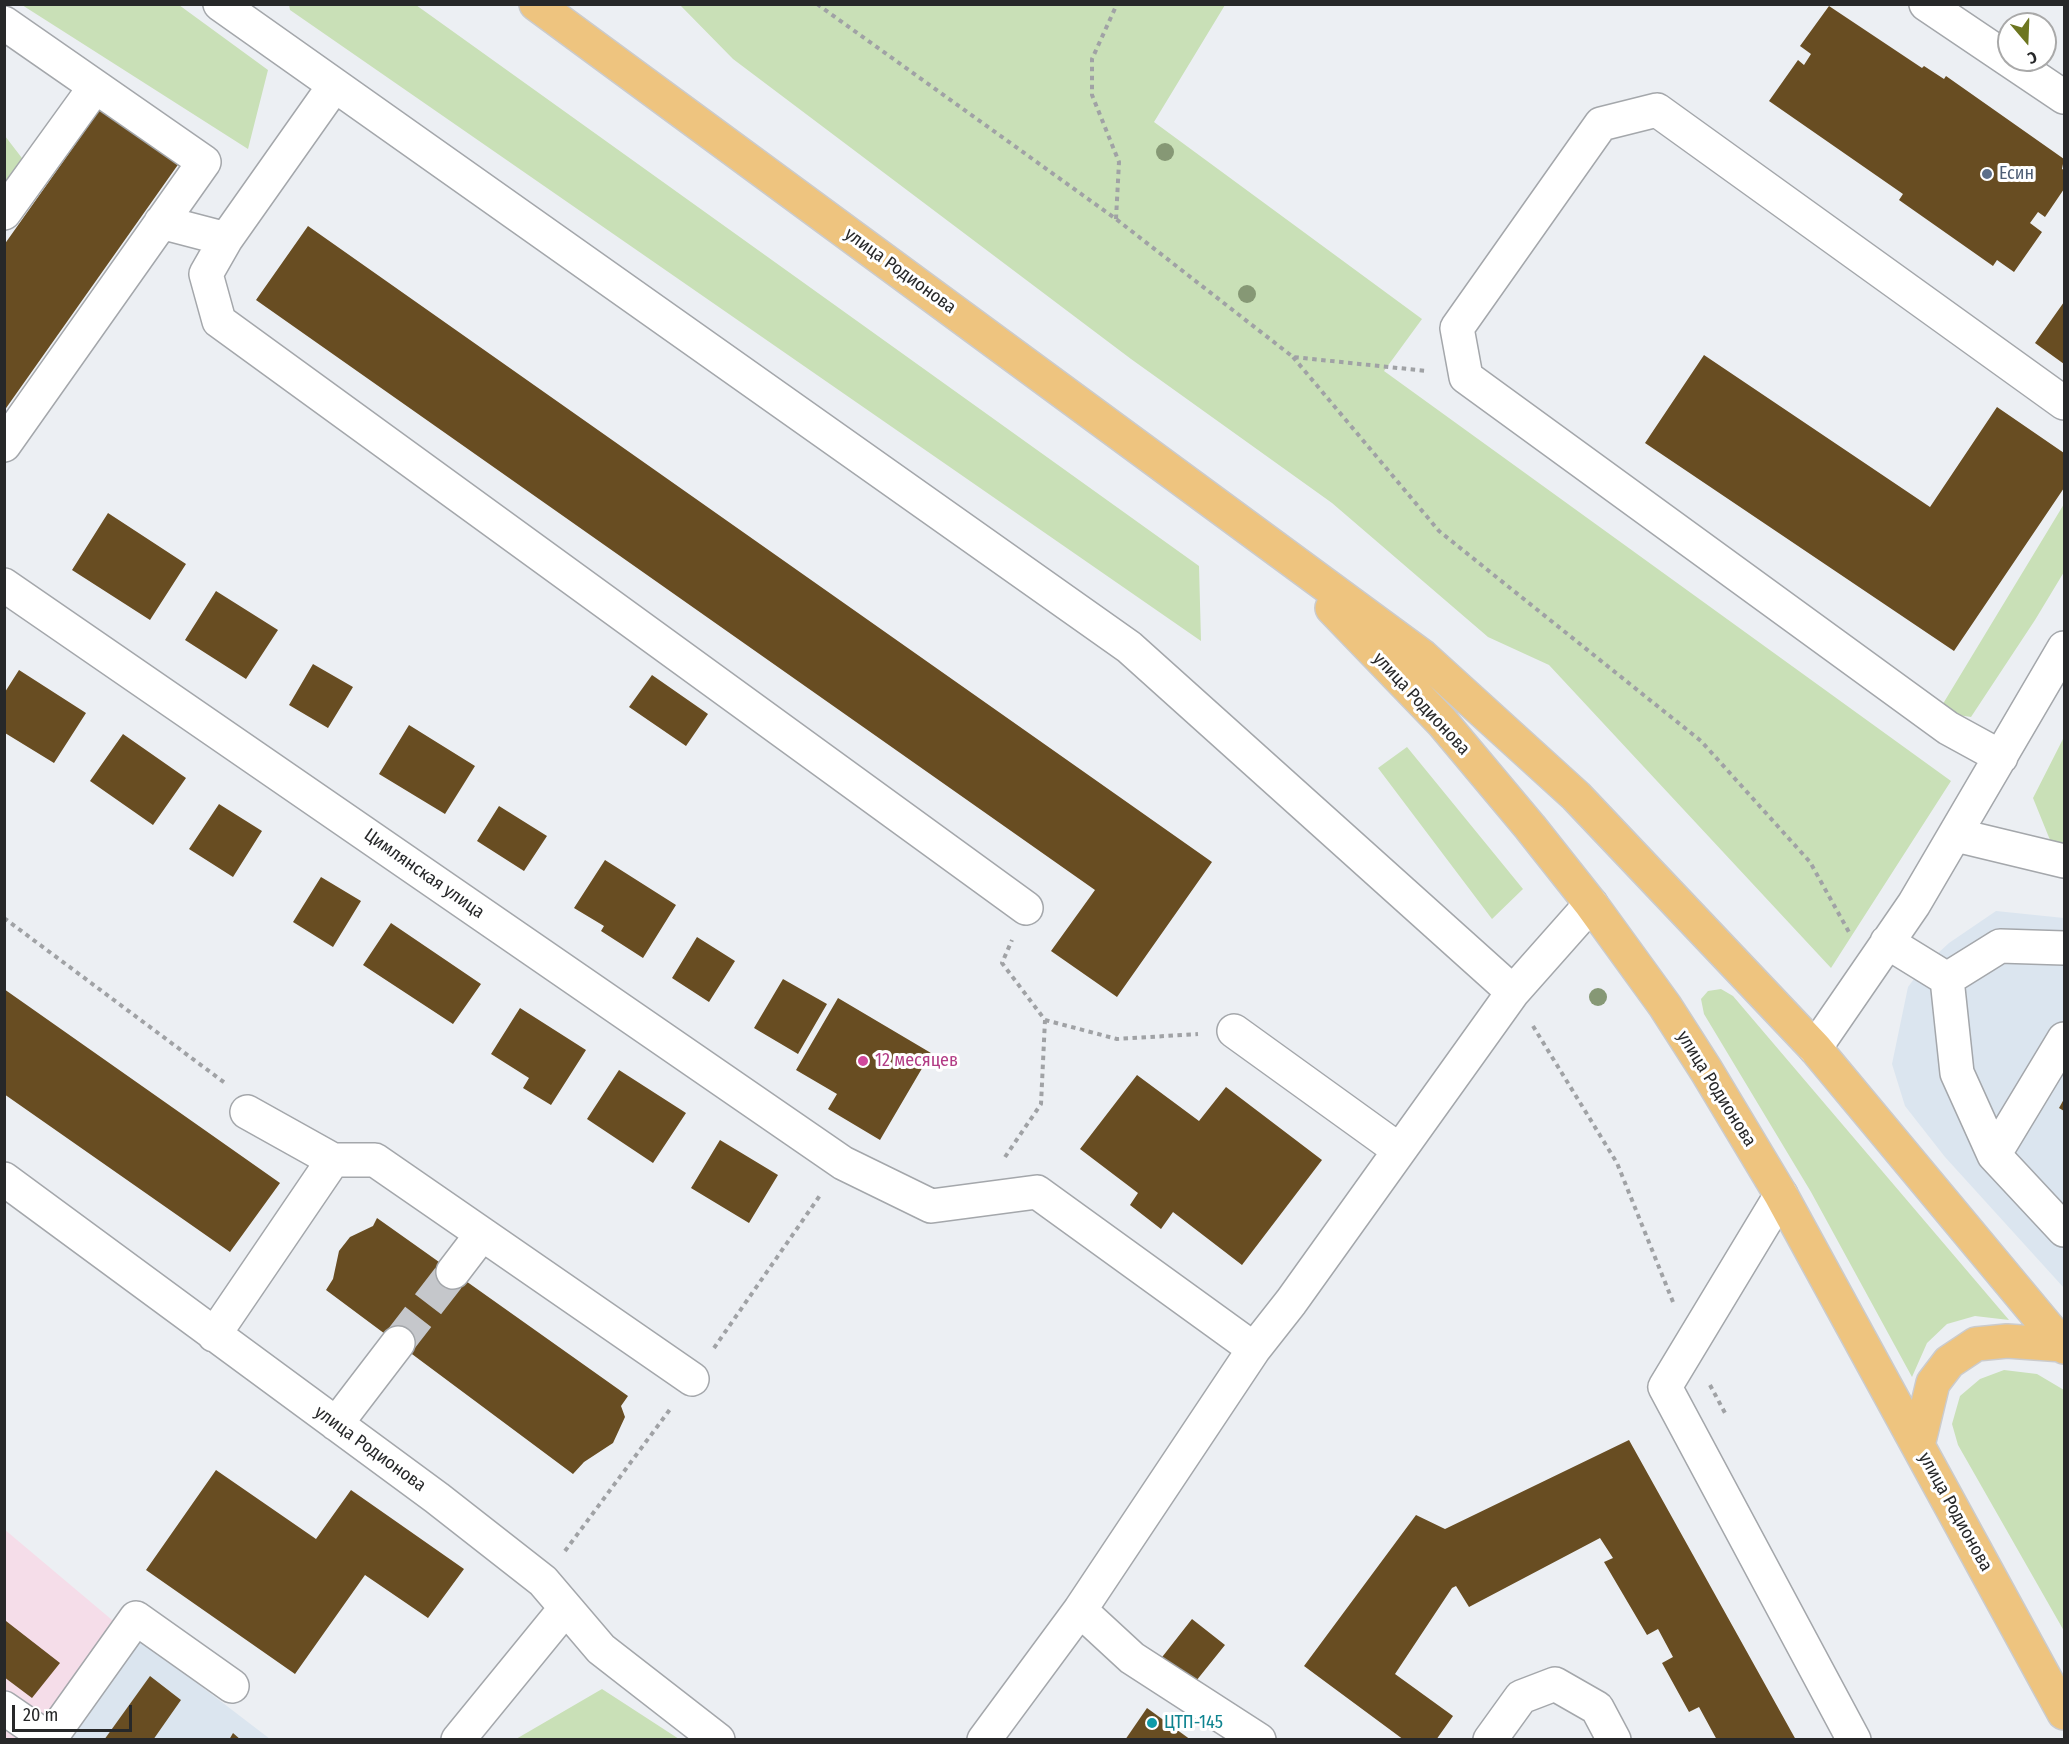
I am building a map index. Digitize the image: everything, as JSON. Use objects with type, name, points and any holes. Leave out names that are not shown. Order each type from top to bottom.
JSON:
[{"type":"main road","name":"улица Родионова","points":[[536,4],[1422,656],[1576,796],[1815,1048],[2064,1346]]},
{"type":"main road","name":"улица Родионова","points":[[1264,538],[1442,722],[1591,903],[1706,1070],[1780,1195],[2064,1713]]},
{"type":"main road","points":[[1918,1445],[1933,1383],[1949,1362],[1976,1344],[2007,1341],[2064,1346]]},
{"type":"street","points":[[220,4],[1129,647],[1513,992]]},
{"type":"street","points":[[1926,4],[1997,52]]},
{"type":"street","points":[[4,23],[204,162],[4,445]]},
{"type":"street","points":[[2027,72],[2064,97]]},
{"type":"street","points":[[334,86],[226,239],[206,274],[219,321],[1026,908]]},
{"type":"street","points":[[4,213],[95,87]]},
{"type":"street","points":[[2001,757],[1948,728],[1466,377],[1457,328],[1602,124],[1657,110],[2064,404]]},
{"type":"street","points":[[161,222],[226,239]]},
{"type":"street","name":"Цимлянская улица","points":[[4,585],[843,1163],[931,1206],[1037,1192],[1254,1349]]},
{"type":"street","points":[[1815,1048],[1956,835],[2064,648]]},
{"type":"street","points":[[1956,835],[2064,861]]},
{"type":"street","points":[[984,1740],[1080,1610],[1254,1349],[1291,1302],[1513,992],[1591,903]]},
{"type":"street","points":[[1947,979],[2000,946],[2064,948]]},
{"type":"street","points":[[1878,955],[1947,979]]},
{"type":"street","points":[[1947,979],[1958,1072],[1994,1155],[2064,1230]]},
{"type":"street","points":[[1234,1031],[1399,1150]]},
{"type":"street","points":[[1994,1155],[2064,1039]]},
{"type":"street","points":[[247,1112],[333,1160],[375,1160],[692,1380]]},
{"type":"street","points":[[214,1335],[333,1160]]},
{"type":"street","name":"улица Родионова","points":[[4,1179],[437,1498],[543,1581],[601,1649],[718,1740]]},
{"type":"street","points":[[1780,1195],[1665,1387],[1854,1740]]},
{"type":"street","points":[[453,1272],[482,1234]]},
{"type":"street","points":[[336,1424],[398,1343]]},
{"type":"street","points":[[458,1740],[565,1609]]},
{"type":"street","points":[[1080,1610],[1132,1658],[1259,1740]]},
{"type":"street","points":[[4,1708],[49,1740],[136,1618],[232,1686]]},
{"type":"street","points":[[1490,1740],[1521,1697],[1556,1684],[1597,1708],[1614,1740]]},
{"type":"path","points":[[817,4],[1116,219],[1293,357],[1438,531],[1701,741],[1810,862],[1878,955]]},
{"type":"path","points":[[1116,219],[1119,162],[1092,95],[1092,59],[1117,4]]},
{"type":"path","points":[[1293,357],[1466,377]]},
{"type":"path","points":[[1026,908],[1002,963],[1045,1020],[1117,1039],[1234,1031]]},
{"type":"path","points":[[4,918],[244,1097],[247,1112]]},
{"type":"path","points":[[976,1200],[1041,1104],[1045,1020]]},
{"type":"shaded area","points":[[1996,911],[2064,918],[2064,1288],[1945,1157],[1905,1106],[1892,1064],[1908,987],[1923,967],[1949,943]]},
{"type":"shaded area","points":[[4,1529],[118,1625],[35,1739],[5,1739]]},
{"type":"shaded area","points":[[118,1625],[142,1641],[270,1739],[35,1740]]},
{"type":"green space","points":[[22,5],[179,5],[268,70],[248,149]]},
{"type":"green space","points":[[289,5],[416,5],[1199,566],[1201,641],[290,10]]},
{"type":"green space","points":[[680,5],[1225,5],[1154,122],[1422,319],[1384,371],[1951,781],[1831,968],[1549,665],[1488,637],[1332,503],[1131,359],[733,59]]},
{"type":"green space","points":[[5,136],[25,162],[5,191]]},
{"type":"green space","points":[[2064,504],[2064,572],[2035,620],[1971,717],[1938,712]]},
{"type":"green space","points":[[2064,737],[2064,845],[2050,840],[2033,798]]},
{"type":"green space","points":[[1407,747],[1523,889],[1492,919],[1378,768]]},
{"type":"green space","points":[[1721,989],[1733,996],[2009,1320],[1975,1316],[1947,1324],[1927,1343],[1912,1377],[1811,1192],[1704,1014],[1701,999],[1708,991]]},
{"type":"green space","points":[[2004,1370],[2037,1374],[2064,1390],[2064,1631],[1958,1445],[1952,1424],[1960,1396],[1980,1379]]},
{"type":"green space","points":[[602,1689],[679,1739],[516,1739]]},
{"type":"building","points":[[1829,6],[1922,68],[1924,66],[1944,79],[1946,76],[2064,159],[2062,169],[2064,170],[2064,189],[2045,217],[2038,212],[2030,223],[2042,232],[2014,272],[1997,260],[1993,266],[1899,200],[1903,194],[1769,101],[1798,60],[1804,65],[1811,54],[1800,46]]},
{"type":"building","points":[[104,104],[182,159],[4,411],[4,245]]},
{"type":"building","points":[[308,226],[1212,862],[1117,997],[1051,951],[1095,890],[256,300]]},
{"type":"building","points":[[2064,302],[2064,364],[2035,343]]},
{"type":"building","points":[[1704,355],[1930,507],[1997,407],[2064,453],[2064,488],[1954,651],[1645,443]]},
{"type":"building","points":[[108,513],[186,564],[150,620],[72,570]]},
{"type":"building","points":[[216,591],[278,630],[246,679],[185,640]]},
{"type":"building","points":[[313,664],[353,687],[328,728],[289,705]]},
{"type":"building","points":[[19,670],[86,713],[54,763],[5,733],[5,692]]},
{"type":"building","points":[[652,675],[708,714],[686,746],[629,707]]},
{"type":"building","points":[[409,725],[475,766],[445,814],[379,774]]},
{"type":"building","points":[[123,734],[186,778],[153,825],[90,781]]},
{"type":"building","points":[[219,804],[262,831],[233,877],[189,849]]},
{"type":"building","points":[[499,806],[547,836],[524,871],[477,841]]},
{"type":"building","points":[[605,860],[676,905],[643,958],[601,931],[604,926],[574,908]]},
{"type":"building","points":[[321,877],[361,901],[333,947],[293,922]]},
{"type":"building","points":[[391,923],[481,984],[453,1024],[363,965]]},
{"type":"building","points":[[697,937],[735,961],[709,1002],[672,978]]},
{"type":"building","points":[[783,979],[827,1004],[798,1054],[754,1028]]},
{"type":"building","points":[[4,989],[280,1183],[230,1252],[4,1094]]},
{"type":"building","name":"12 месяцев","points":[[838,998],[931,1053],[880,1140],[828,1109],[837,1094],[796,1070]]},
{"type":"building","points":[[520,1008],[586,1050],[551,1105],[523,1088],[529,1078],[491,1054]]},
{"type":"building","points":[[619,1070],[686,1113],[653,1163],[587,1119]]},
{"type":"building","points":[[1137,1075],[1199,1121],[1226,1087],[1322,1160],[1242,1265],[1173,1212],[1161,1229],[1130,1205],[1138,1193],[1080,1149]]},
{"type":"building","points":[[2064,1099],[2064,1111],[2059,1108]]},
{"type":"building","points":[[720,1140],[778,1175],[749,1223],[691,1188]]},
{"type":"building","points":[[377,1218],[628,1396],[621,1406],[625,1417],[613,1443],[584,1462],[573,1474],[326,1290],[333,1279],[339,1251],[350,1237],[373,1226]]},
{"type":"building","points":[[1629,1440],[1796,1740],[1717,1740],[1699,1707],[1689,1712],[1662,1663],[1673,1657],[1658,1629],[1647,1635],[1604,1562],[1613,1558],[1600,1538],[1469,1607],[1456,1586],[1452,1588],[1395,1674],[1453,1716],[1436,1740],[1404,1740],[1304,1666],[1416,1515],[1445,1529]]},
{"type":"building","points":[[216,1470],[316,1539],[351,1490],[464,1569],[428,1618],[365,1575],[295,1674],[146,1570]]},
{"type":"building","points":[[1192,1619],[1225,1645],[1192,1686],[1159,1661]]},
{"type":"building","points":[[6,1621],[60,1663],[32,1698],[4,1677]]},
{"type":"building","points":[[150,1676],[181,1700],[153,1740],[104,1740]]},
{"type":"building","name":"ЦТП-145","points":[[1147,1708],[1191,1740],[1125,1740]]},
{"type":"building","points":[[233,1733],[241,1740],[229,1740]]},
{"type":"tunnel","points":[[398,1343],[453,1272]]},
{"type":"place","name":"Есин","points":[[1987,174]]},
{"type":"place","name":"12 месяцев","points":[[863,1061]]},
{"type":"place","name":"ЦТП-145","points":[[1152,1723]]}]
